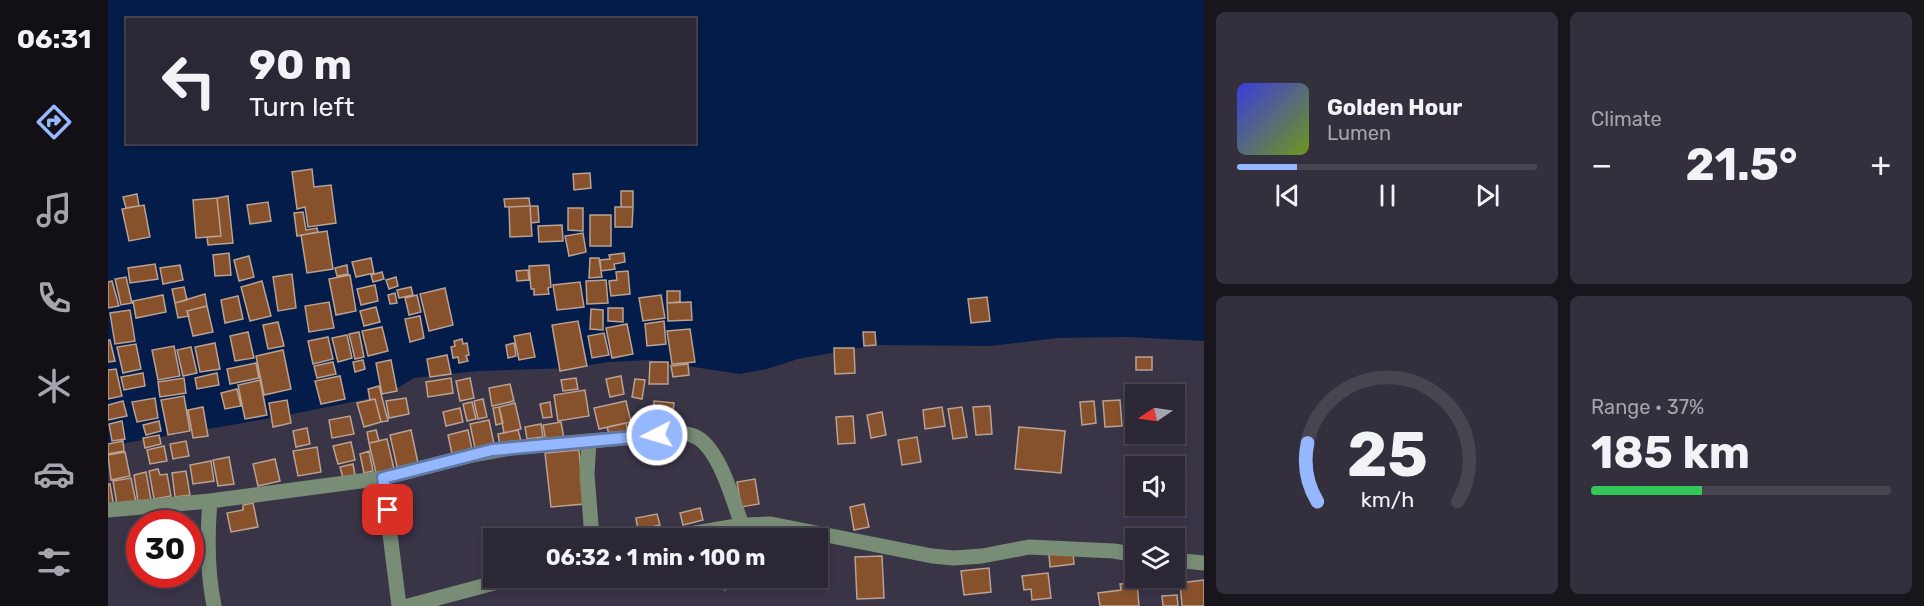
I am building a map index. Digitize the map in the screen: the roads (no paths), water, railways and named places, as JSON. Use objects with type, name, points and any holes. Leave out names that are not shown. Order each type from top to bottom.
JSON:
[{"type":"street","points":[[108,510],[210,501],[383,478],[492,450],[680,433],[694,436],[704,443],[712,454],[725,478],[742,525]]},
{"type":"street","points":[[589,441],[586,474],[591,528]]},
{"type":"street","points":[[383,478],[399,606]]},
{"type":"street","points":[[210,501],[207,534],[208,574],[214,606]]},
{"type":"street","points":[[725,528],[771,524],[932,556],[954,558],[982,556],[1029,547],[1125,553]]},
{"type":"street","points":[[1185,561],[1204,563]]},
{"type":"street","points":[[408,606],[483,586]]},
{"type":"water","points":[[108,0],[1204,0],[1204,341],[1128,337],[1058,338],[990,346],[876,345],[798,359],[767,369],[739,374],[649,360],[609,362],[571,368],[478,371],[414,378],[386,395],[278,417],[108,446]]}]
